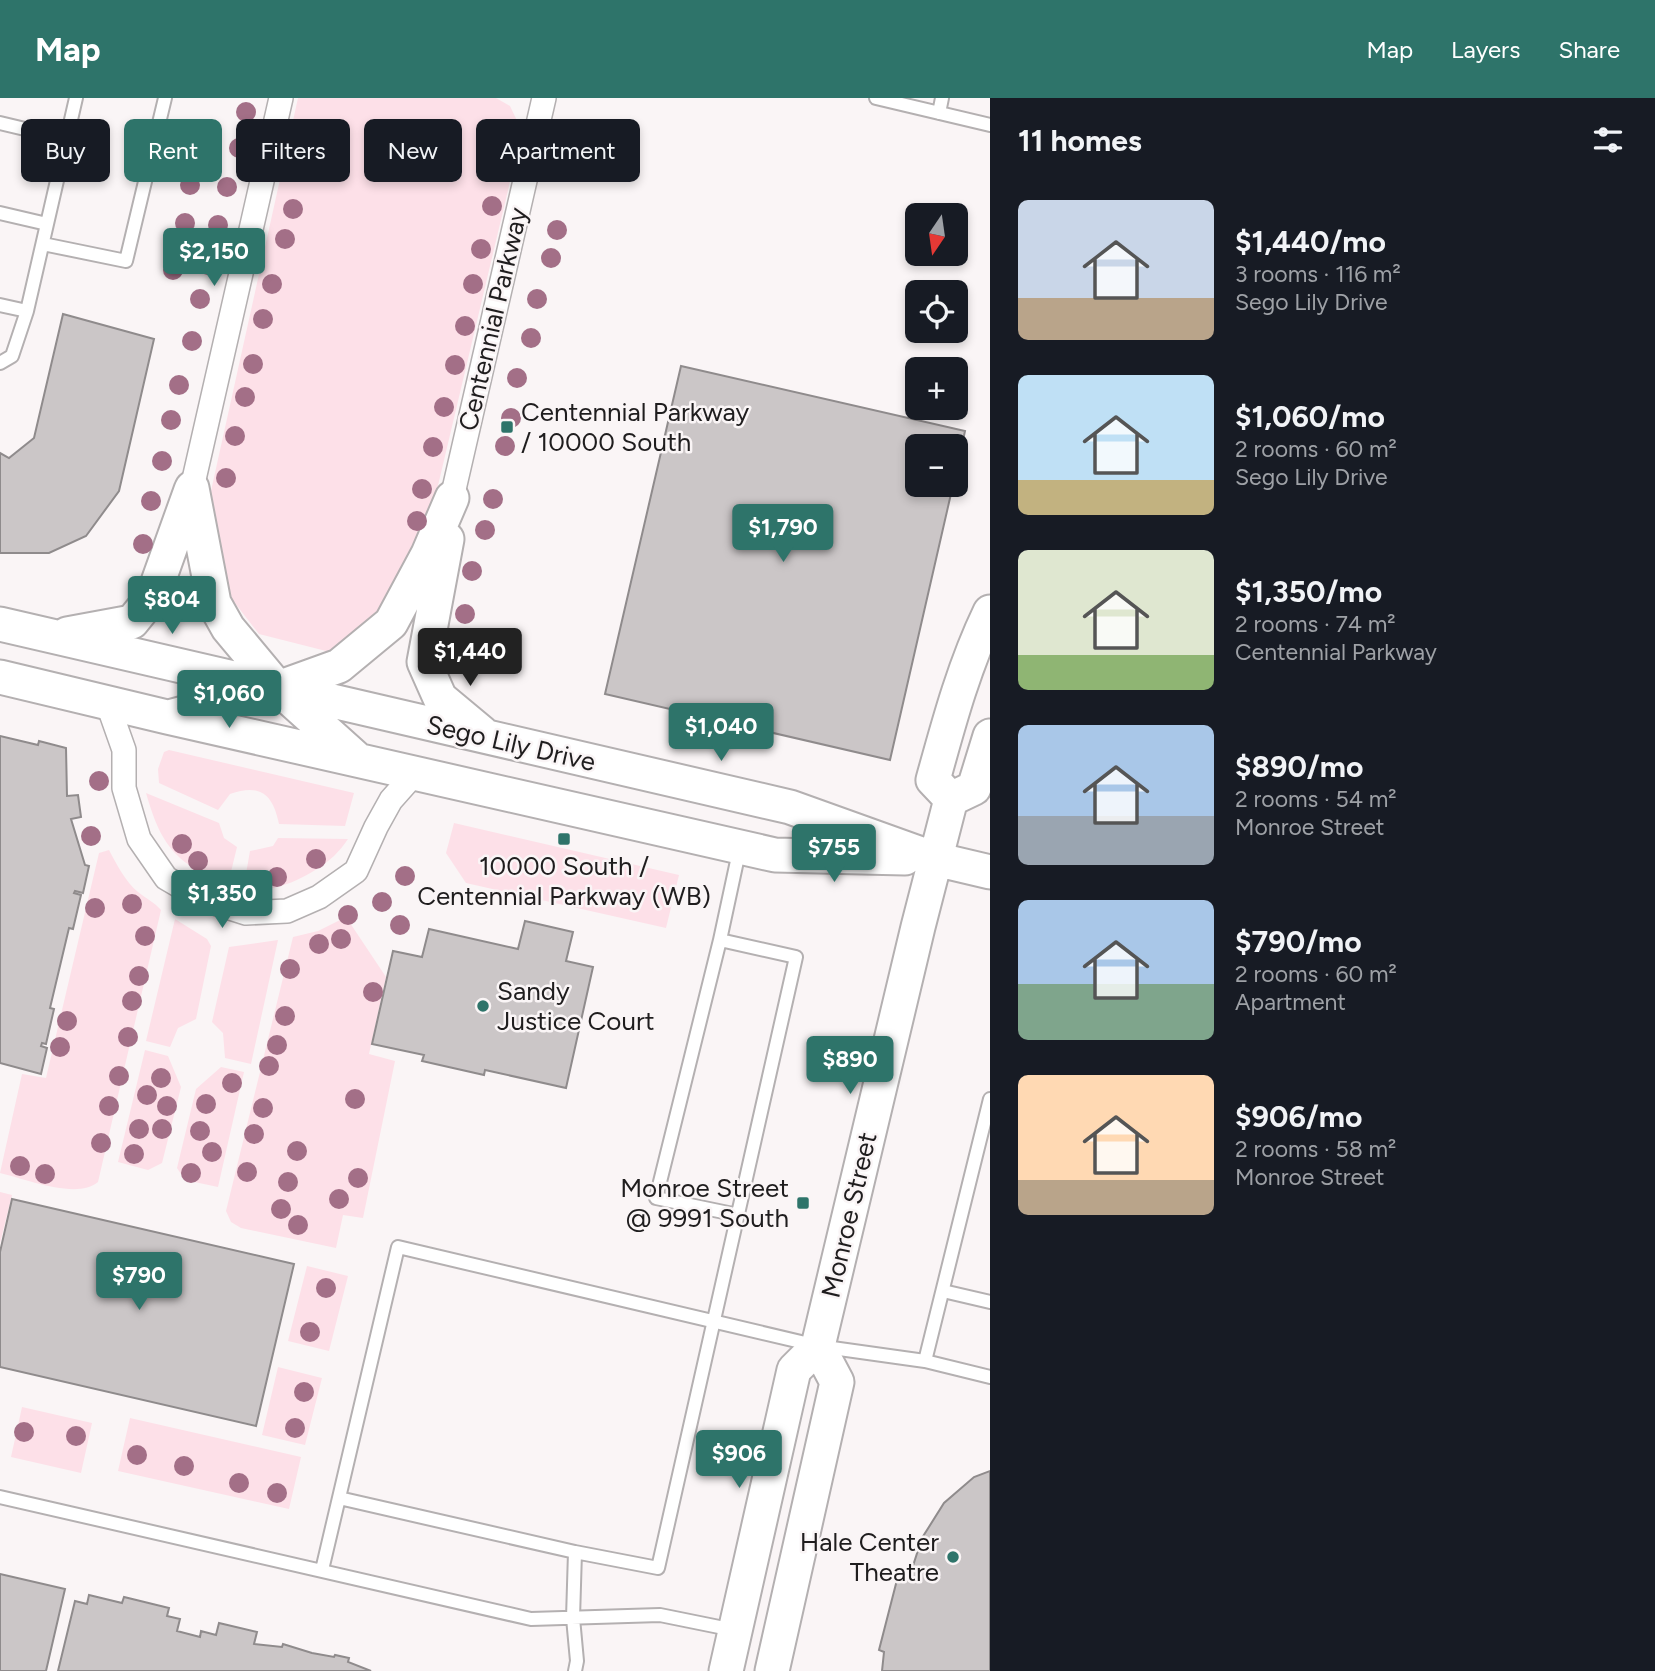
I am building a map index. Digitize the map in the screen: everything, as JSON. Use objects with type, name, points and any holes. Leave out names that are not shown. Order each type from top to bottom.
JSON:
[{"type":"main road","points":[[54,636],[132,622],[153,596],[191,488]]},
{"type":"main road","points":[[191,488],[214,603],[233,635],[278,688],[359,761]]},
{"type":"main road","points":[[167,717],[278,688],[339,666],[391,623],[428,554],[452,498]]},
{"type":"main road","points":[[452,498],[444,560],[424,662],[440,698],[486,737]]},
{"type":"main road","points":[[990,612],[974,645],[956,697],[933,780],[951,799],[974,788],[990,736]]},
{"type":"main road","name":"Sego Lily Drive","points":[[0,624],[790,807],[935,859],[990,872]]},
{"type":"main road","name":"Sego Lily Drive","points":[[0,677],[775,855],[935,859]]},
{"type":"main road","name":"Monroe Street","points":[[818,1346],[951,799]]},
{"type":"main road","points":[[726,1671],[794,1370],[818,1346],[837,1382],[772,1671]]},
{"type":"street","points":[[191,488],[281,98]]},
{"type":"street","name":"Centennial Parkway","points":[[452,498],[544,98]]},
{"type":"street","points":[[107,702],[124,750],[124,788],[139,838],[166,878],[202,899],[246,914],[287,911],[319,897],[356,871],[391,800],[415,773]]},
{"type":"lane","points":[[71,119],[76,98]]},
{"type":"lane","points":[[43,244],[126,261],[165,98]]},
{"type":"lane","points":[[876,98],[990,125]]},
{"type":"lane","points":[[939,113],[942,98]]},
{"type":"lane","points":[[0,123],[21,128]]},
{"type":"lane","points":[[0,363],[12,356],[27,312],[57,182]]},
{"type":"lane","points":[[0,213],[47,224]]},
{"type":"lane","points":[[0,305],[27,312]]},
{"type":"lane","points":[[738,1215],[656,1198],[720,940],[740,847]]},
{"type":"lane","points":[[339,1498],[658,1569],[796,957],[720,940]]},
{"type":"lane","points":[[925,1361],[990,1099]]},
{"type":"lane","points":[[322,1570],[398,1247],[818,1346],[925,1361],[990,1377]]},
{"type":"lane","points":[[943,1291],[990,1302]]},
{"type":"lane","points":[[0,1497],[531,1619],[660,1615],[735,1630]]},
{"type":"lane","points":[[575,1552],[575,1671]]},
{"type":"shaded area","points":[[298,98],[496,98],[510,106],[516,119],[476,119],[476,182],[510,182],[427,532],[395,594],[334,653],[259,634],[224,589],[207,509],[279,182],[350,182],[350,119],[293,119]]},
{"type":"shaded area","points":[[169,750],[354,793],[345,826],[279,824],[269,799],[258,791],[230,794],[218,810],[159,783],[158,769],[164,752]]},
{"type":"shaded area","points":[[146,793],[219,823],[224,838],[237,847],[226,884],[194,868],[172,850],[158,826]]},
{"type":"shaded area","points":[[454,823],[679,875],[666,928],[466,883],[446,853]]},
{"type":"shaded area","points":[[278,838],[348,839],[326,863],[304,877],[265,889],[244,885],[250,851],[273,846]]},
{"type":"shaded area","points":[[109,850],[129,883],[161,910],[98,1182],[89,1187],[65,1189],[0,1173],[22,1074],[46,1078],[99,853]]},
{"type":"shaded area","points":[[346,917],[386,977],[369,1054],[395,1061],[363,1218],[343,1215],[336,1248],[241,1228],[231,1222],[226,1211],[293,937],[318,931]]},
{"type":"shaded area","points":[[175,919],[207,939],[211,946],[196,1019],[178,1028],[170,1047],[146,1041]]},
{"type":"shaded area","points":[[278,940],[251,1064],[225,1058],[223,1033],[212,1022],[229,947]]},
{"type":"shaded area","points":[[145,1050],[168,1056],[181,1087],[162,1163],[148,1170],[118,1162]]},
{"type":"shaded area","points":[[221,1067],[244,1072],[218,1187],[185,1180],[177,1168],[196,1089]]},
{"type":"shaded area","points":[[0,1192],[12,1195],[0,1243]]},
{"type":"shaded area","points":[[307,1266],[348,1276],[329,1351],[288,1341]]},
{"type":"shaded area","points":[[278,1367],[322,1378],[305,1445],[262,1435]]},
{"type":"shaded area","points":[[22,1407],[92,1423],[81,1473],[11,1457]]},
{"type":"shaded area","points":[[130,1418],[301,1457],[289,1509],[118,1471]]},
{"type":"building","points":[[63,314],[154,339],[119,491],[86,536],[49,553],[0,553],[0,453],[9,458],[34,438]]},
{"type":"building","points":[[681,366],[905,417],[905,420],[917,420],[965,431],[964,434],[905,434],[905,497],[950,497],[890,760],[605,694]]},
{"type":"building","points":[[0,736],[66,748],[67,796],[78,795],[81,817],[71,819],[85,865],[89,866],[83,893],[74,893],[81,895],[73,929],[69,928],[50,1008],[54,1009],[46,1044],[42,1043],[41,1046],[47,1048],[41,1074],[0,1063]]},
{"type":"building","name":"Sandy Justice Court","points":[[525,921],[573,932],[566,961],[593,967],[566,1088],[485,1070],[484,1075],[422,1061],[424,1055],[372,1044],[393,951],[422,957],[429,929],[518,949]]},
{"type":"building","points":[[12,1199],[294,1264],[256,1426],[0,1367],[0,1252]]},
{"type":"building","name":"Hale Center Theatre","points":[[990,1471],[990,1671],[882,1671],[884,1652],[879,1650],[898,1576],[909,1578],[922,1538],[944,1503],[974,1477]]},
{"type":"building","points":[[0,1574],[65,1589],[46,1671],[0,1671]]},
{"type":"building","points":[[89,1595],[122,1603],[124,1597],[169,1608],[167,1616],[180,1619],[177,1631],[200,1637],[201,1631],[216,1635],[219,1623],[257,1632],[254,1644],[282,1647],[283,1644],[312,1653],[349,1658],[348,1662],[371,1671],[58,1671],[75,1601],[87,1604]]},
{"type":"place","name":"Centennial Parkway / 10000 South","points":[[507,427]]},
{"type":"place","name":"10000 South / Centennial Parkway (WB)","points":[[564,839]]},
{"type":"place","name":"Sandy Justice Court","points":[[483,1006]]},
{"type":"place","name":"Monroe Street @ 9991 South","points":[[803,1203]]},
{"type":"place","name":"Hale Center Theatre","points":[[953,1557]]}]
